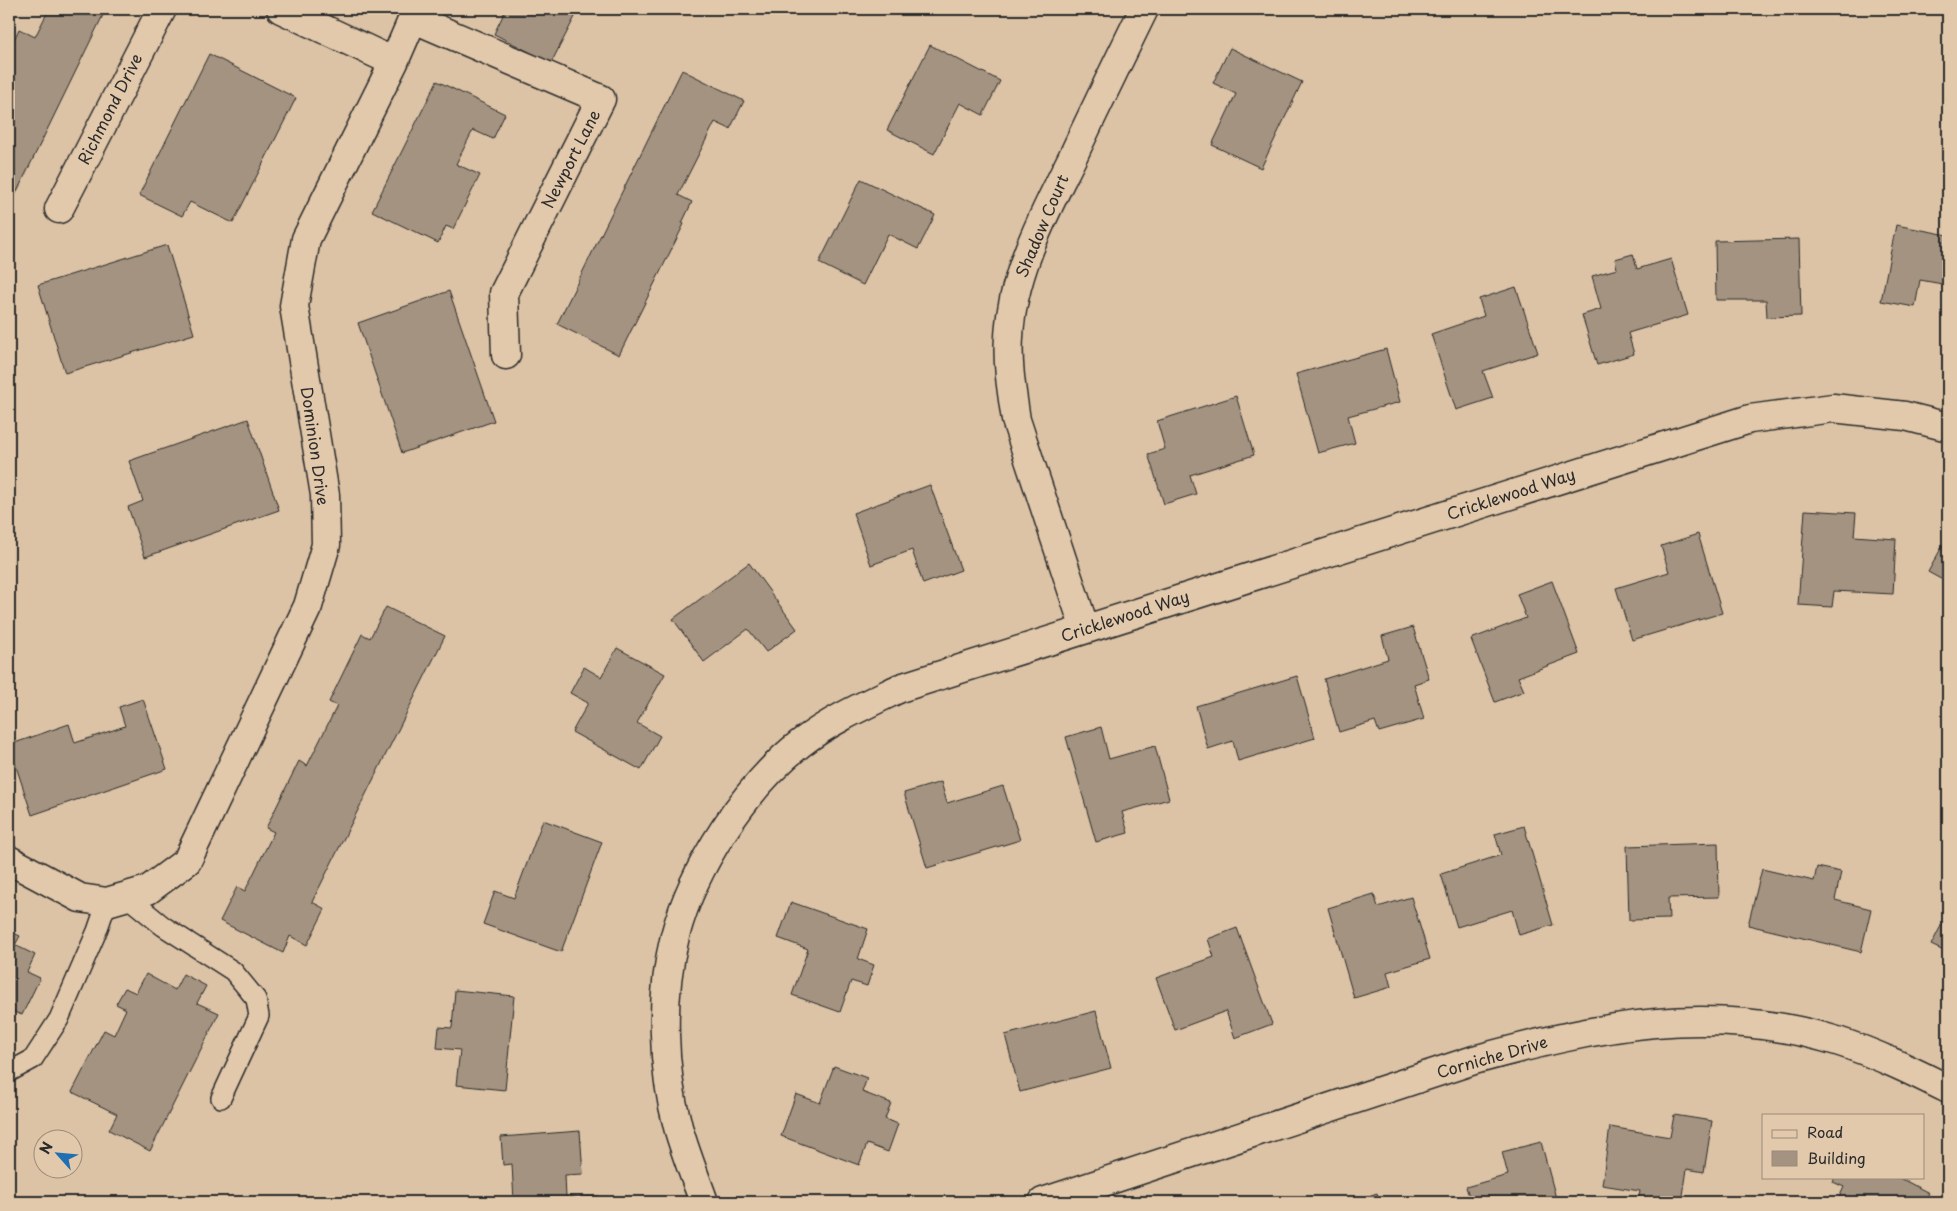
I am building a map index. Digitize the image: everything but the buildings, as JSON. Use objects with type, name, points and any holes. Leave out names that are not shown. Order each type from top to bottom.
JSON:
[{"type":"street","name":"Richmond Drive","points":[[59,209],[162,9]]},
{"type":"street","points":[[281,9],[394,62]]},
{"type":"street","name":"Shadow Court","points":[[1085,629],[1016,420],[1011,385],[1008,337],[1014,296],[1032,241],[1144,9]]},
{"type":"street","name":"Dominion Drive","points":[[9,860],[80,898],[116,899],[148,890],[187,861],[308,606],[326,545],[325,495],[294,306],[306,239],[394,62],[415,13]]},
{"type":"street","name":"Newport Lane","points":[[415,13],[601,99],[504,293],[506,354]]},
{"type":"street","name":"Cricklewood Way","points":[[704,1202],[678,1127],[667,1054],[666,988],[675,935],[694,885],[716,842],[740,806],[768,774],[801,743],[846,715],[900,688],[1750,419],[1833,408],[1906,416],[1948,427]]},
{"type":"street","name":"Corniche Drive","points":[[1043,1202],[1474,1060],[1546,1040],[1635,1024],[1726,1020],[1781,1028],[1836,1041],[1876,1054],[1948,1089]]},
{"type":"lane","points":[[9,1072],[33,1059],[59,1019],[97,931],[116,899],[164,926],[233,971],[256,999],[259,1016],[221,1098]]}]
